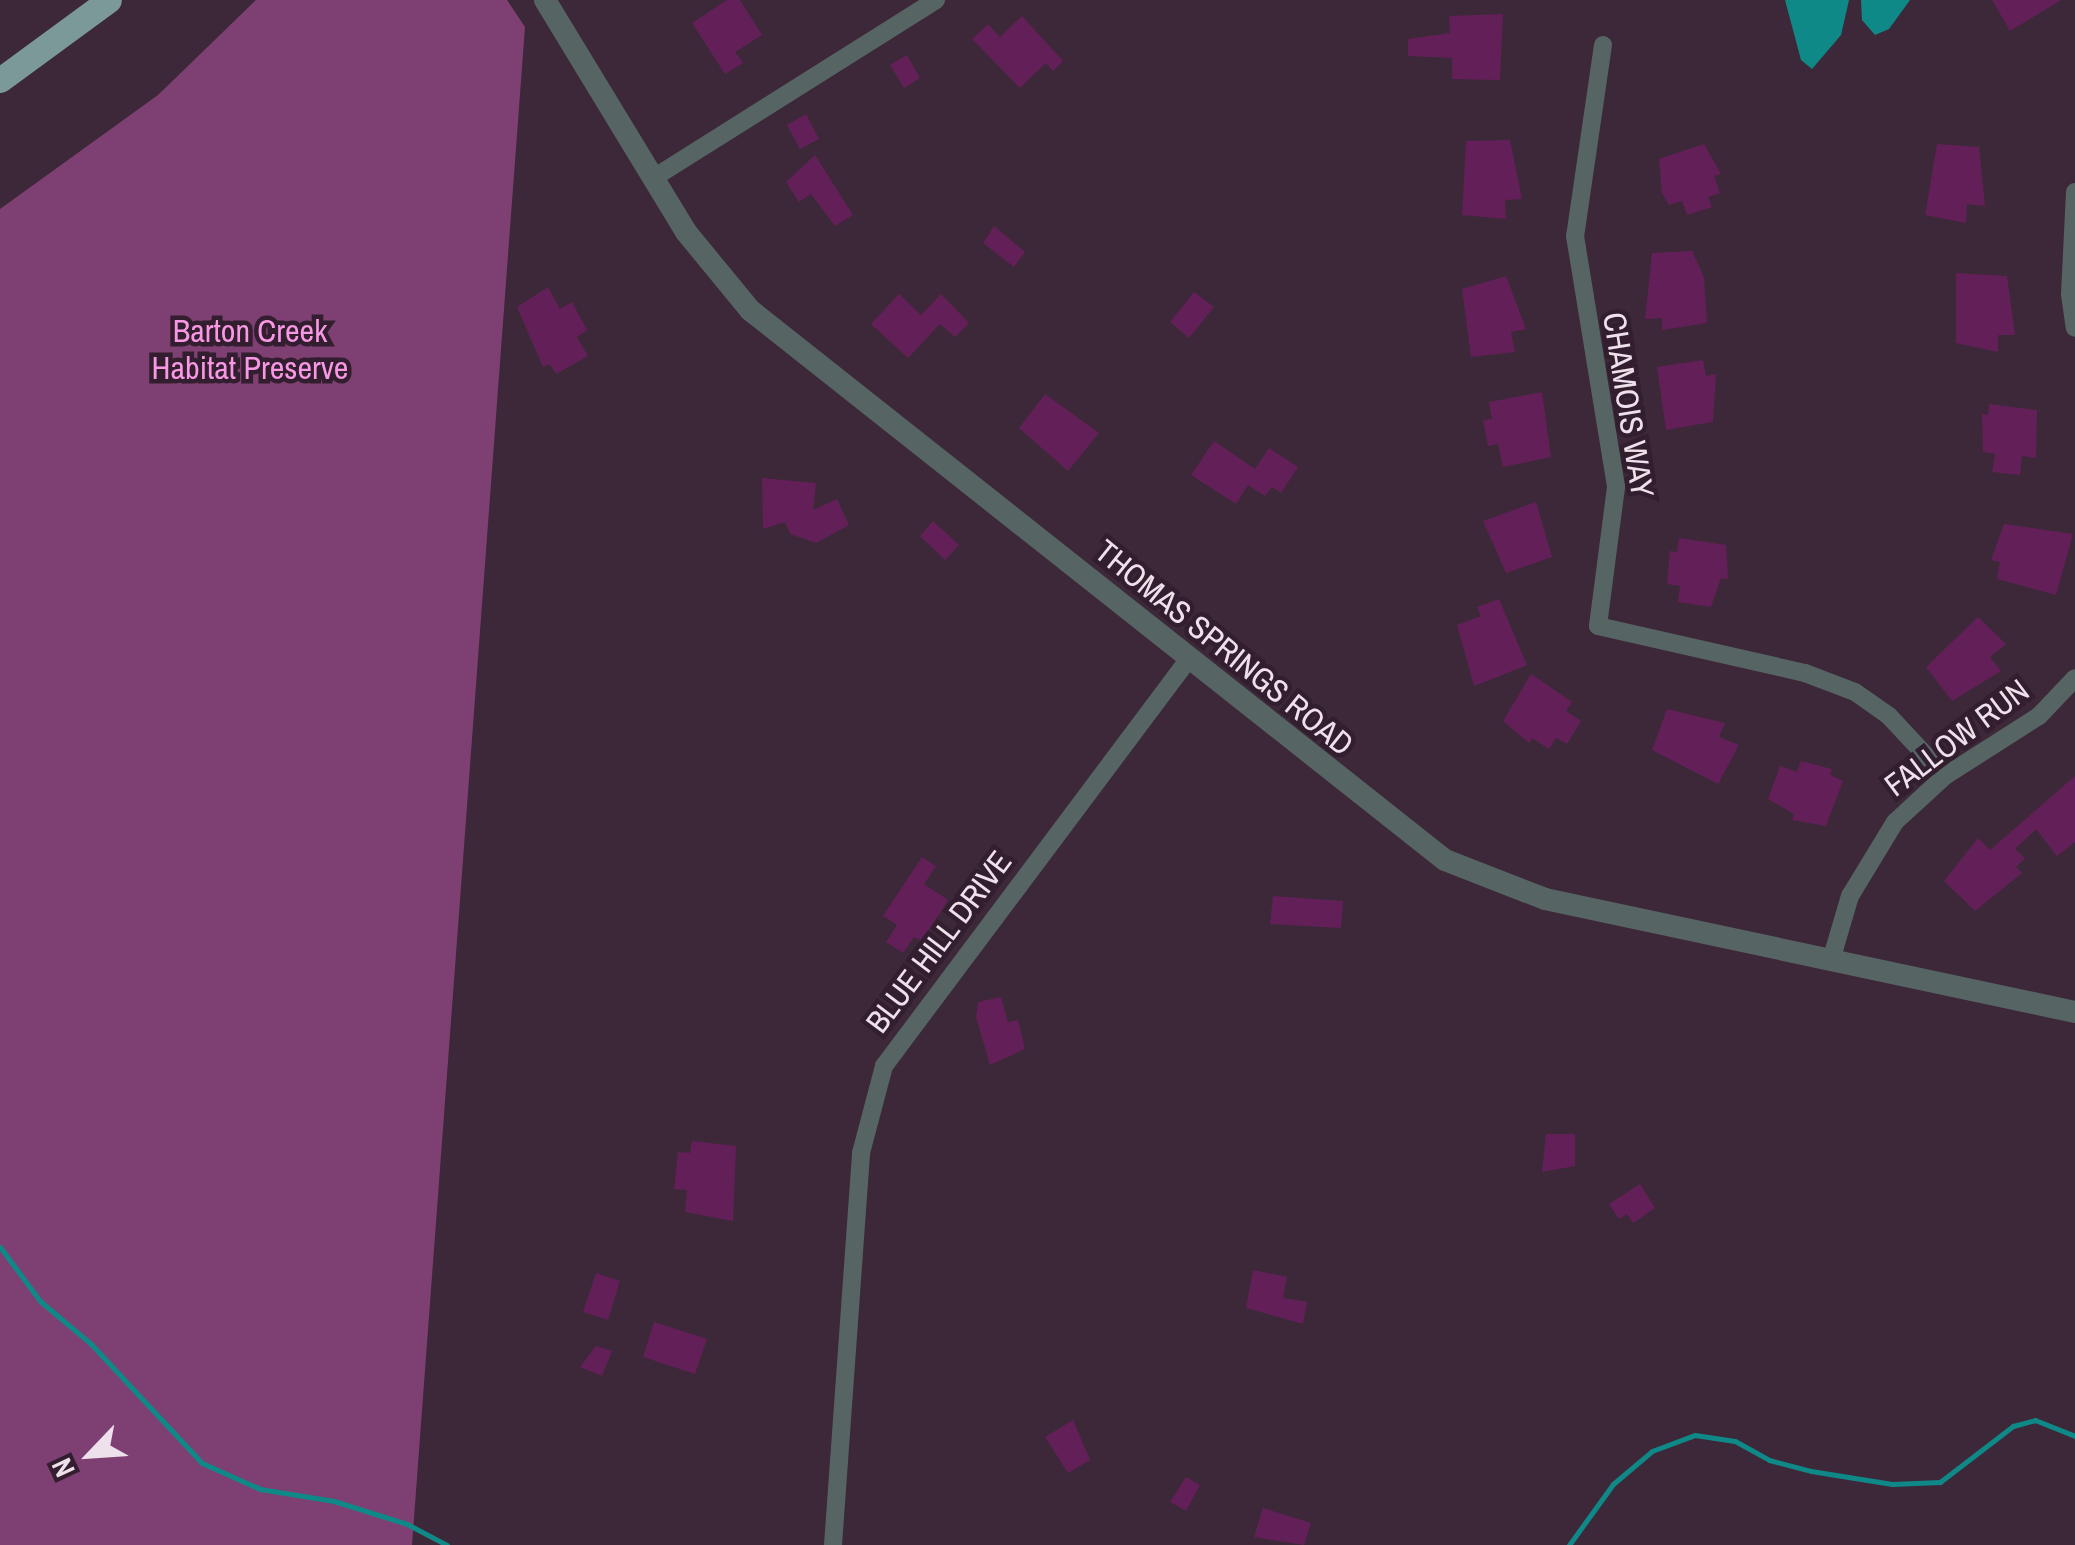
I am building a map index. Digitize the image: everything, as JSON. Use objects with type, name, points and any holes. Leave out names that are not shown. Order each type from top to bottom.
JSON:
[{"type":"main road","points":[[0,80],[109,0]]},
{"type":"street","name":"THOMAS SPRINGS ROAD","points":[[545,0],[694,244],[750,310],[1408,836],[1478,877],[1546,898],[2075,1012]]},
{"type":"street","points":[[655,177],[936,0]]},
{"type":"street","name":"CHAMOIS WAY","points":[[1604,45],[1575,236],[1616,487],[1598,626],[1804,672],[1854,692],[1889,716],[1945,776]]},
{"type":"street","points":[[2075,192],[2075,328]]},
{"type":"street","name":"BLUE HILL DRIVE","points":[[833,1545],[861,1153],[884,1066],[1188,660]]},
{"type":"street","name":"FALLOW RUN","points":[[1832,957],[1850,896],[1881,840],[1945,776],[2039,716],[2075,678]]},
{"type":"green space","name":"Barton Creek Habitat Preserve","points":[[256,0],[507,0],[525,27],[412,1545],[0,1545],[0,209],[158,95]]},
{"type":"shaded area","points":[[1785,0],[1849,0],[1841,35],[1812,69],[1801,60]]},
{"type":"shaded area","points":[[1861,0],[1910,0],[1889,29],[1875,35],[1862,20]]},
{"type":"building","points":[[727,0],[740,0],[762,35],[735,52],[743,63],[725,74],[692,23]]},
{"type":"building","points":[[1992,0],[2061,0],[2010,31]]},
{"type":"building","points":[[1503,14],[1500,80],[1452,79],[1452,58],[1408,56],[1408,39],[1450,33],[1449,16]]},
{"type":"building","points":[[1022,16],[1063,61],[1053,71],[1046,63],[1020,88],[972,39],[988,24],[1000,37]]},
{"type":"building","points":[[907,55],[920,78],[904,88],[890,65]]},
{"type":"building","points":[[806,114],[819,139],[800,149],[787,125]]},
{"type":"building","points":[[1510,140],[1522,199],[1505,200],[1506,219],[1462,215],[1466,141]]},
{"type":"building","points":[[1704,144],[1721,174],[1714,176],[1720,193],[1708,197],[1712,207],[1687,215],[1682,201],[1669,205],[1662,193],[1659,159]]},
{"type":"building","points":[[1937,144],[1979,147],[1985,206],[1967,204],[1966,223],[1925,215]]},
{"type":"building","points":[[815,155],[853,215],[835,226],[811,194],[799,202],[786,182]]},
{"type":"building","points":[[994,226],[1025,252],[1014,267],[983,243]]},
{"type":"building","points":[[1692,251],[1704,277],[1707,323],[1662,330],[1662,318],[1645,319],[1652,253]]},
{"type":"building","points":[[1956,273],[2007,276],[2015,335],[1998,335],[1998,352],[1956,343]]},
{"type":"building","points":[[1506,276],[1526,329],[1511,332],[1515,352],[1471,357],[1462,289]]},
{"type":"building","points":[[548,287],[560,309],[572,302],[587,330],[577,337],[588,356],[556,374],[550,364],[543,367],[517,307]]},
{"type":"building","points":[[1194,292],[1214,307],[1189,338],[1170,322]]},
{"type":"building","points":[[899,294],[921,315],[941,294],[969,323],[955,337],[940,324],[908,358],[871,324]]},
{"type":"building","points":[[1703,360],[1706,376],[1716,374],[1713,422],[1666,430],[1657,367]]},
{"type":"building","points":[[1542,392],[1551,457],[1503,467],[1498,444],[1488,446],[1483,420],[1492,419],[1489,402]]},
{"type":"building","points":[[1045,394],[1099,433],[1068,471],[1019,428]]},
{"type":"building","points":[[1989,404],[2037,410],[2036,458],[2022,456],[2020,475],[1992,472],[1995,454],[1983,452],[1982,414],[1988,415]]},
{"type":"building","points":[[1214,441],[1255,469],[1269,448],[1298,467],[1281,493],[1272,487],[1265,496],[1248,485],[1236,504],[1191,475]]},
{"type":"building","points":[[762,478],[816,483],[813,510],[837,499],[849,525],[816,543],[790,534],[785,522],[763,529]]},
{"type":"building","points":[[1536,502],[1552,557],[1506,573],[1483,521]]},
{"type":"building","points":[[933,521],[959,545],[945,560],[920,536]]},
{"type":"building","points":[[2004,524],[2073,534],[2056,595],[1997,579],[2000,562],[1991,560]]},
{"type":"building","points":[[1679,538],[1726,545],[1728,579],[1721,578],[1711,607],[1678,602],[1680,586],[1667,584],[1670,551],[1677,552]]},
{"type":"building","points":[[1499,599],[1527,665],[1474,686],[1457,625],[1481,616],[1477,607]]},
{"type":"building","points":[[1978,617],[2006,644],[1990,657],[2001,671],[1952,701],[1926,667]]},
{"type":"building","points":[[1531,674],[1572,702],[1566,711],[1581,721],[1567,744],[1556,738],[1549,749],[1532,738],[1529,743],[1503,721]]},
{"type":"building","points":[[1667,709],[1725,723],[1719,737],[1739,745],[1718,784],[1652,750]]},
{"type":"building","points":[[1801,761],[1832,769],[1830,775],[1843,781],[1826,826],[1792,820],[1794,814],[1768,799],[1780,766],[1797,772]]},
{"type":"building","points":[[2075,776],[2075,842],[2057,856],[2036,829],[2015,849],[2025,858],[2016,867],[2022,873],[1975,911],[1944,881],[1978,838],[1990,850]]},
{"type":"building","points":[[922,857],[936,866],[924,884],[948,900],[922,941],[914,937],[903,953],[886,942],[897,925],[883,916]]},
{"type":"building","points":[[1273,896],[1343,901],[1341,928],[1270,924]]},
{"type":"building","points":[[1001,997],[1008,1022],[1018,1020],[1025,1049],[990,1065],[976,1017],[978,1002]]},
{"type":"building","points":[[1546,1134],[1575,1134],[1575,1166],[1542,1172]]},
{"type":"building","points":[[692,1141],[736,1146],[733,1221],[685,1212],[687,1190],[674,1189],[678,1152],[690,1153]]},
{"type":"building","points":[[1640,1184],[1655,1208],[1633,1223],[1627,1214],[1619,1219],[1609,1204]]},
{"type":"building","points":[[1253,1270],[1287,1277],[1283,1298],[1307,1302],[1303,1324],[1246,1308]]},
{"type":"building","points":[[596,1273],[620,1281],[608,1320],[583,1312]]},
{"type":"building","points":[[654,1322],[707,1339],[695,1374],[643,1357]]},
{"type":"building","points":[[596,1346],[612,1351],[602,1376],[580,1367]]},
{"type":"building","points":[[1073,1420],[1090,1460],[1068,1473],[1045,1437]]},
{"type":"building","points":[[1186,1477],[1200,1485],[1186,1511],[1170,1502]]},
{"type":"building","points":[[1263,1508],[1311,1523],[1304,1545],[1254,1537]]},
{"type":"waterway","points":[[0,1247],[40,1301],[91,1344],[202,1463],[260,1489],[334,1501],[407,1524],[447,1545]]},
{"type":"waterway","points":[[1569,1545],[1613,1484],[1652,1451],[1695,1435],[1735,1441],[1769,1460],[1811,1471],[1892,1484],[1940,1482],[2013,1426],[2035,1420],[2075,1436]]}]
